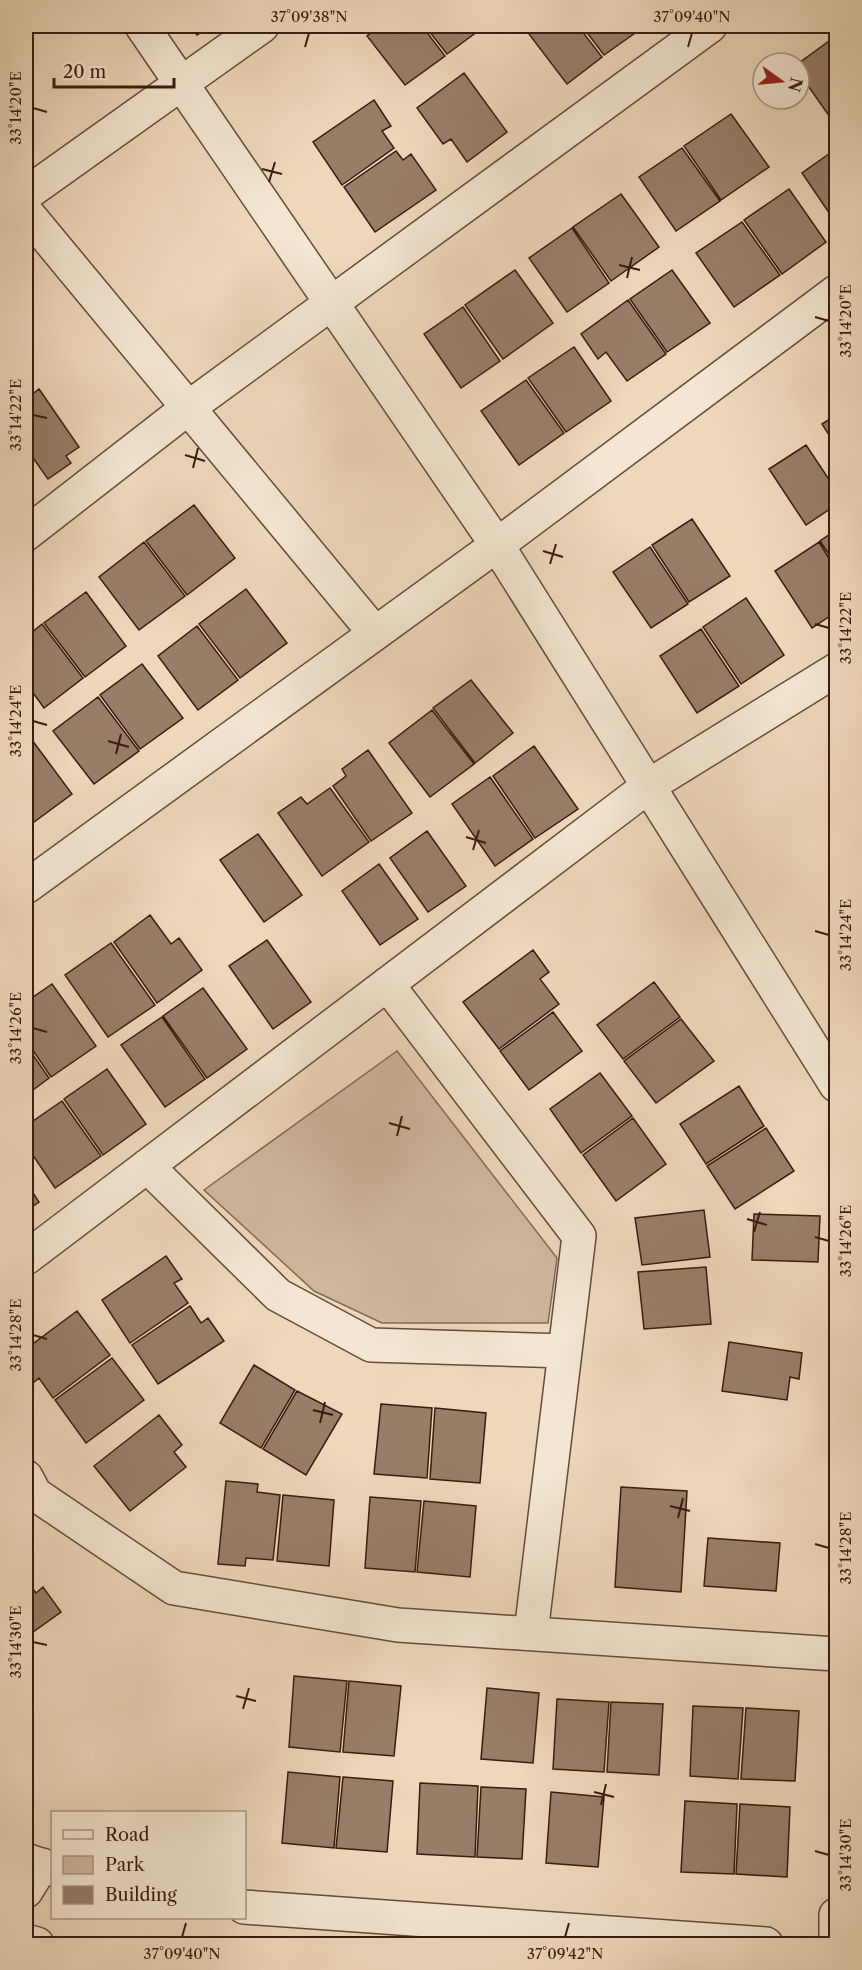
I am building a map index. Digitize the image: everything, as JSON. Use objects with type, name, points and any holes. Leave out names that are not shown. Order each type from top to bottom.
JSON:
[{"type":"street","points":[[142,26],[497,545],[837,1085]]},
{"type":"street","points":[[26,194],[262,26]]},
{"type":"street","points":[[26,534],[188,408],[710,26]]},
{"type":"street","points":[[26,212],[374,632]]},
{"type":"street","points":[[26,887],[374,632],[497,545],[837,291]]},
{"type":"street","points":[[26,1258],[650,785],[837,670]]},
{"type":"street","points":[[387,984],[579,1236],[531,1633]]},
{"type":"street","points":[[147,1166],[278,1295],[371,1345],[565,1351]]},
{"type":"street","points":[[26,1477],[35,1494],[174,1588],[398,1624],[837,1654]]},
{"type":"street","points":[[246,1907],[766,1944]]},
{"type":"street","points":[[836,1944],[837,1915]]},
{"type":"street","points":[[26,1941],[37,1944]]},
{"type":"green space","points":[[397,1051],[557,1258],[548,1323],[382,1323],[314,1291],[204,1190]]},
{"type":"building","points":[[190,26],[211,26],[197,35]]},
{"type":"building","points":[[381,26],[422,26],[445,56],[405,85],[367,36]]},
{"type":"building","points":[[425,26],[485,26],[447,54]]},
{"type":"building","points":[[541,26],[578,26],[602,57],[567,84],[529,34]]},
{"type":"building","points":[[582,26],[645,26],[604,55]]},
{"type":"building","points":[[836,36],[836,117],[832,120],[811,90],[811,54]]},
{"type":"building","points":[[464,73],[507,132],[467,162],[451,139],[443,144],[417,108]]},
{"type":"building","points":[[374,100],[391,126],[382,131],[394,148],[342,185],[313,142]]},
{"type":"building","points":[[731,114],[769,167],[721,200],[684,146]]},
{"type":"building","points":[[682,148],[720,201],[676,231],[639,177]]},
{"type":"building","points":[[836,149],[836,223],[802,173]]},
{"type":"building","points":[[396,151],[403,160],[411,154],[436,190],[375,232],[344,187]]},
{"type":"building","points":[[789,189],[826,242],[782,274],[744,220]]},
{"type":"building","points":[[621,194],[659,247],[611,281],[573,227]]},
{"type":"building","points":[[742,222],[780,275],[734,307],[696,253]]},
{"type":"building","points":[[572,228],[609,283],[567,312],[529,258]]},
{"type":"building","points":[[515,270],[553,323],[503,359],[465,305]]},
{"type":"building","points":[[672,270],[710,323],[667,352],[630,299]]},
{"type":"building","points":[[628,300],[666,354],[627,381],[606,352],[598,359],[581,334]]},
{"type":"building","points":[[463,307],[500,361],[461,388],[424,334]]},
{"type":"building","points":[[574,347],[611,401],[566,432],[528,378]]},
{"type":"building","points":[[526,380],[564,433],[519,465],[481,411]]},
{"type":"building","points":[[39,389],[79,447],[66,456],[71,463],[48,479],[26,448],[26,399]]},
{"type":"building","points":[[836,415],[836,446],[822,424]]},
{"type":"building","points":[[806,445],[836,490],[836,505],[806,525],[769,469]]},
{"type":"building","points":[[194,505],[235,558],[187,595],[146,541]]},
{"type":"building","points":[[692,519],[730,576],[689,602],[652,545]]},
{"type":"building","points":[[836,530],[836,565],[820,541]]},
{"type":"building","points":[[144,542],[185,596],[139,630],[99,577]]},
{"type":"building","points":[[819,542],[836,570],[836,612],[812,628],[775,571]]},
{"type":"building","points":[[650,547],[688,604],[651,628],[613,572]]},
{"type":"building","points":[[246,589],[287,643],[240,678],[199,624]]},
{"type":"building","points":[[86,592],[126,646],[85,677],[44,623]]},
{"type":"building","points":[[746,598],[784,655],[741,684],[703,627]]},
{"type":"building","points":[[42,624],[83,678],[44,708],[26,683],[26,637]]},
{"type":"building","points":[[197,626],[238,680],[198,710],[158,656]]},
{"type":"building","points":[[701,629],[739,686],[697,713],[660,656]]},
{"type":"building","points":[[142,664],[183,718],[140,749],[100,695]]},
{"type":"building","points":[[471,680],[513,733],[475,763],[433,708]]},
{"type":"building","points":[[98,697],[139,751],[94,784],[53,731]]},
{"type":"building","points":[[432,710],[474,764],[430,797],[389,743]]},
{"type":"building","points":[[32,740],[72,794],[30,825],[26,819],[26,745]]},
{"type":"building","points":[[534,746],[578,809],[535,838],[493,776]]},
{"type":"building","points":[[368,750],[412,813],[371,841],[333,786],[346,776],[342,769]]},
{"type":"building","points":[[490,777],[533,839],[495,866],[452,804]]},
{"type":"building","points":[[330,788],[369,842],[322,876],[278,813],[301,797],[307,804]]},
{"type":"building","points":[[427,831],[466,886],[428,912],[390,858]]},
{"type":"building","points":[[258,834],[302,895],[264,922],[220,860]]},
{"type":"building","points":[[379,864],[418,919],[380,945],[342,891]]},
{"type":"building","points":[[150,915],[171,944],[179,938],[202,970],[157,1003],[114,942]]},
{"type":"building","points":[[267,940],[311,1002],[273,1029],[229,966]]},
{"type":"building","points":[[111,943],[155,1005],[108,1037],[65,975]]},
{"type":"building","points":[[533,950],[549,972],[540,979],[559,1004],[499,1049],[463,1002]]},
{"type":"building","points":[[654,982],[680,1017],[623,1059],[597,1025]]},
{"type":"building","points":[[52,984],[96,1046],[51,1077],[26,1040],[26,1013],[31,1009],[26,1002]]},
{"type":"building","points":[[203,988],[247,1049],[207,1078],[163,1016]]},
{"type":"building","points":[[553,1012],[582,1051],[529,1090],[500,1051]]},
{"type":"building","points":[[162,1017],[205,1079],[165,1107],[121,1045]]},
{"type":"building","points":[[681,1019],[714,1061],[656,1103],[624,1061]]},
{"type":"building","points":[[26,1045],[49,1078],[26,1095]]},
{"type":"building","points":[[107,1069],[146,1124],[103,1155],[64,1099]]},
{"type":"building","points":[[600,1073],[632,1116],[581,1153],[550,1109]]},
{"type":"building","points":[[739,1086],[764,1126],[706,1164],[680,1124]]},
{"type":"building","points":[[62,1101],[101,1156],[55,1188],[26,1145],[26,1126]]},
{"type":"building","points":[[633,1118],[666,1164],[616,1201],[583,1155]]},
{"type":"building","points":[[766,1128],[794,1171],[735,1209],[707,1166]]},
{"type":"building","points":[[26,1182],[39,1202],[26,1211]]},
{"type":"building","points":[[704,1210],[710,1257],[642,1265],[635,1218]]},
{"type":"building","points":[[754,1214],[820,1216],[818,1262],[752,1260]]},
{"type":"building","points":[[166,1256],[182,1279],[174,1283],[188,1303],[130,1343],[102,1300]]},
{"type":"building","points":[[706,1267],[711,1324],[644,1329],[638,1272]]},
{"type":"building","points":[[190,1306],[201,1323],[208,1318],[224,1341],[158,1384],[132,1345]]},
{"type":"building","points":[[77,1311],[110,1355],[53,1398],[39,1378],[33,1383],[26,1372],[26,1349]]},
{"type":"building","points":[[729,1342],[802,1353],[799,1379],[790,1377],[787,1400],[722,1391]]},
{"type":"building","points":[[112,1358],[144,1400],[86,1443],[55,1400]]},
{"type":"building","points":[[254,1365],[295,1390],[261,1448],[220,1423]]},
{"type":"building","points":[[297,1391],[342,1414],[306,1475],[263,1449]]},
{"type":"building","points":[[381,1404],[432,1408],[427,1478],[374,1474]]},
{"type":"building","points":[[435,1408],[486,1413],[480,1483],[430,1479]]},
{"type":"building","points":[[159,1415],[182,1445],[174,1452],[186,1467],[130,1511],[94,1466]]},
{"type":"building","points":[[226,1481],[258,1484],[257,1492],[280,1495],[273,1560],[246,1558],[245,1566],[218,1564]]},
{"type":"building","points":[[621,1487],[687,1491],[681,1592],[615,1587]]},
{"type":"building","points":[[283,1495],[334,1500],[329,1566],[277,1561]]},
{"type":"building","points":[[370,1497],[421,1501],[415,1572],[365,1568]]},
{"type":"building","points":[[424,1501],[476,1506],[470,1577],[417,1572]]},
{"type":"building","points":[[708,1538],[780,1543],[776,1591],[704,1586]]},
{"type":"building","points":[[26,1580],[36,1593],[43,1587],[61,1612],[26,1637]]},
{"type":"building","points":[[294,1676],[347,1681],[340,1752],[289,1747]]},
{"type":"building","points":[[349,1681],[401,1686],[394,1756],[343,1752]]},
{"type":"building","points":[[487,1688],[539,1693],[533,1763],[481,1759]]},
{"type":"building","points":[[557,1699],[609,1702],[604,1772],[553,1769]]},
{"type":"building","points":[[611,1702],[663,1704],[659,1775],[607,1772]]},
{"type":"building","points":[[693,1706],[743,1708],[738,1779],[690,1776]]},
{"type":"building","points":[[746,1708],[799,1711],[795,1781],[741,1779]]},
{"type":"building","points":[[288,1772],[340,1777],[334,1848],[282,1843]]},
{"type":"building","points":[[343,1777],[393,1781],[387,1852],[336,1848]]},
{"type":"building","points":[[420,1783],[478,1786],[475,1857],[417,1854]]},
{"type":"building","points":[[481,1787],[526,1789],[522,1859],[477,1857]]},
{"type":"building","points":[[551,1792],[604,1797],[598,1867],[546,1863]]},
{"type":"building","points":[[685,1801],[737,1804],[734,1874],[681,1872]]},
{"type":"building","points":[[740,1804],[790,1807],[787,1877],[736,1874]]}]
